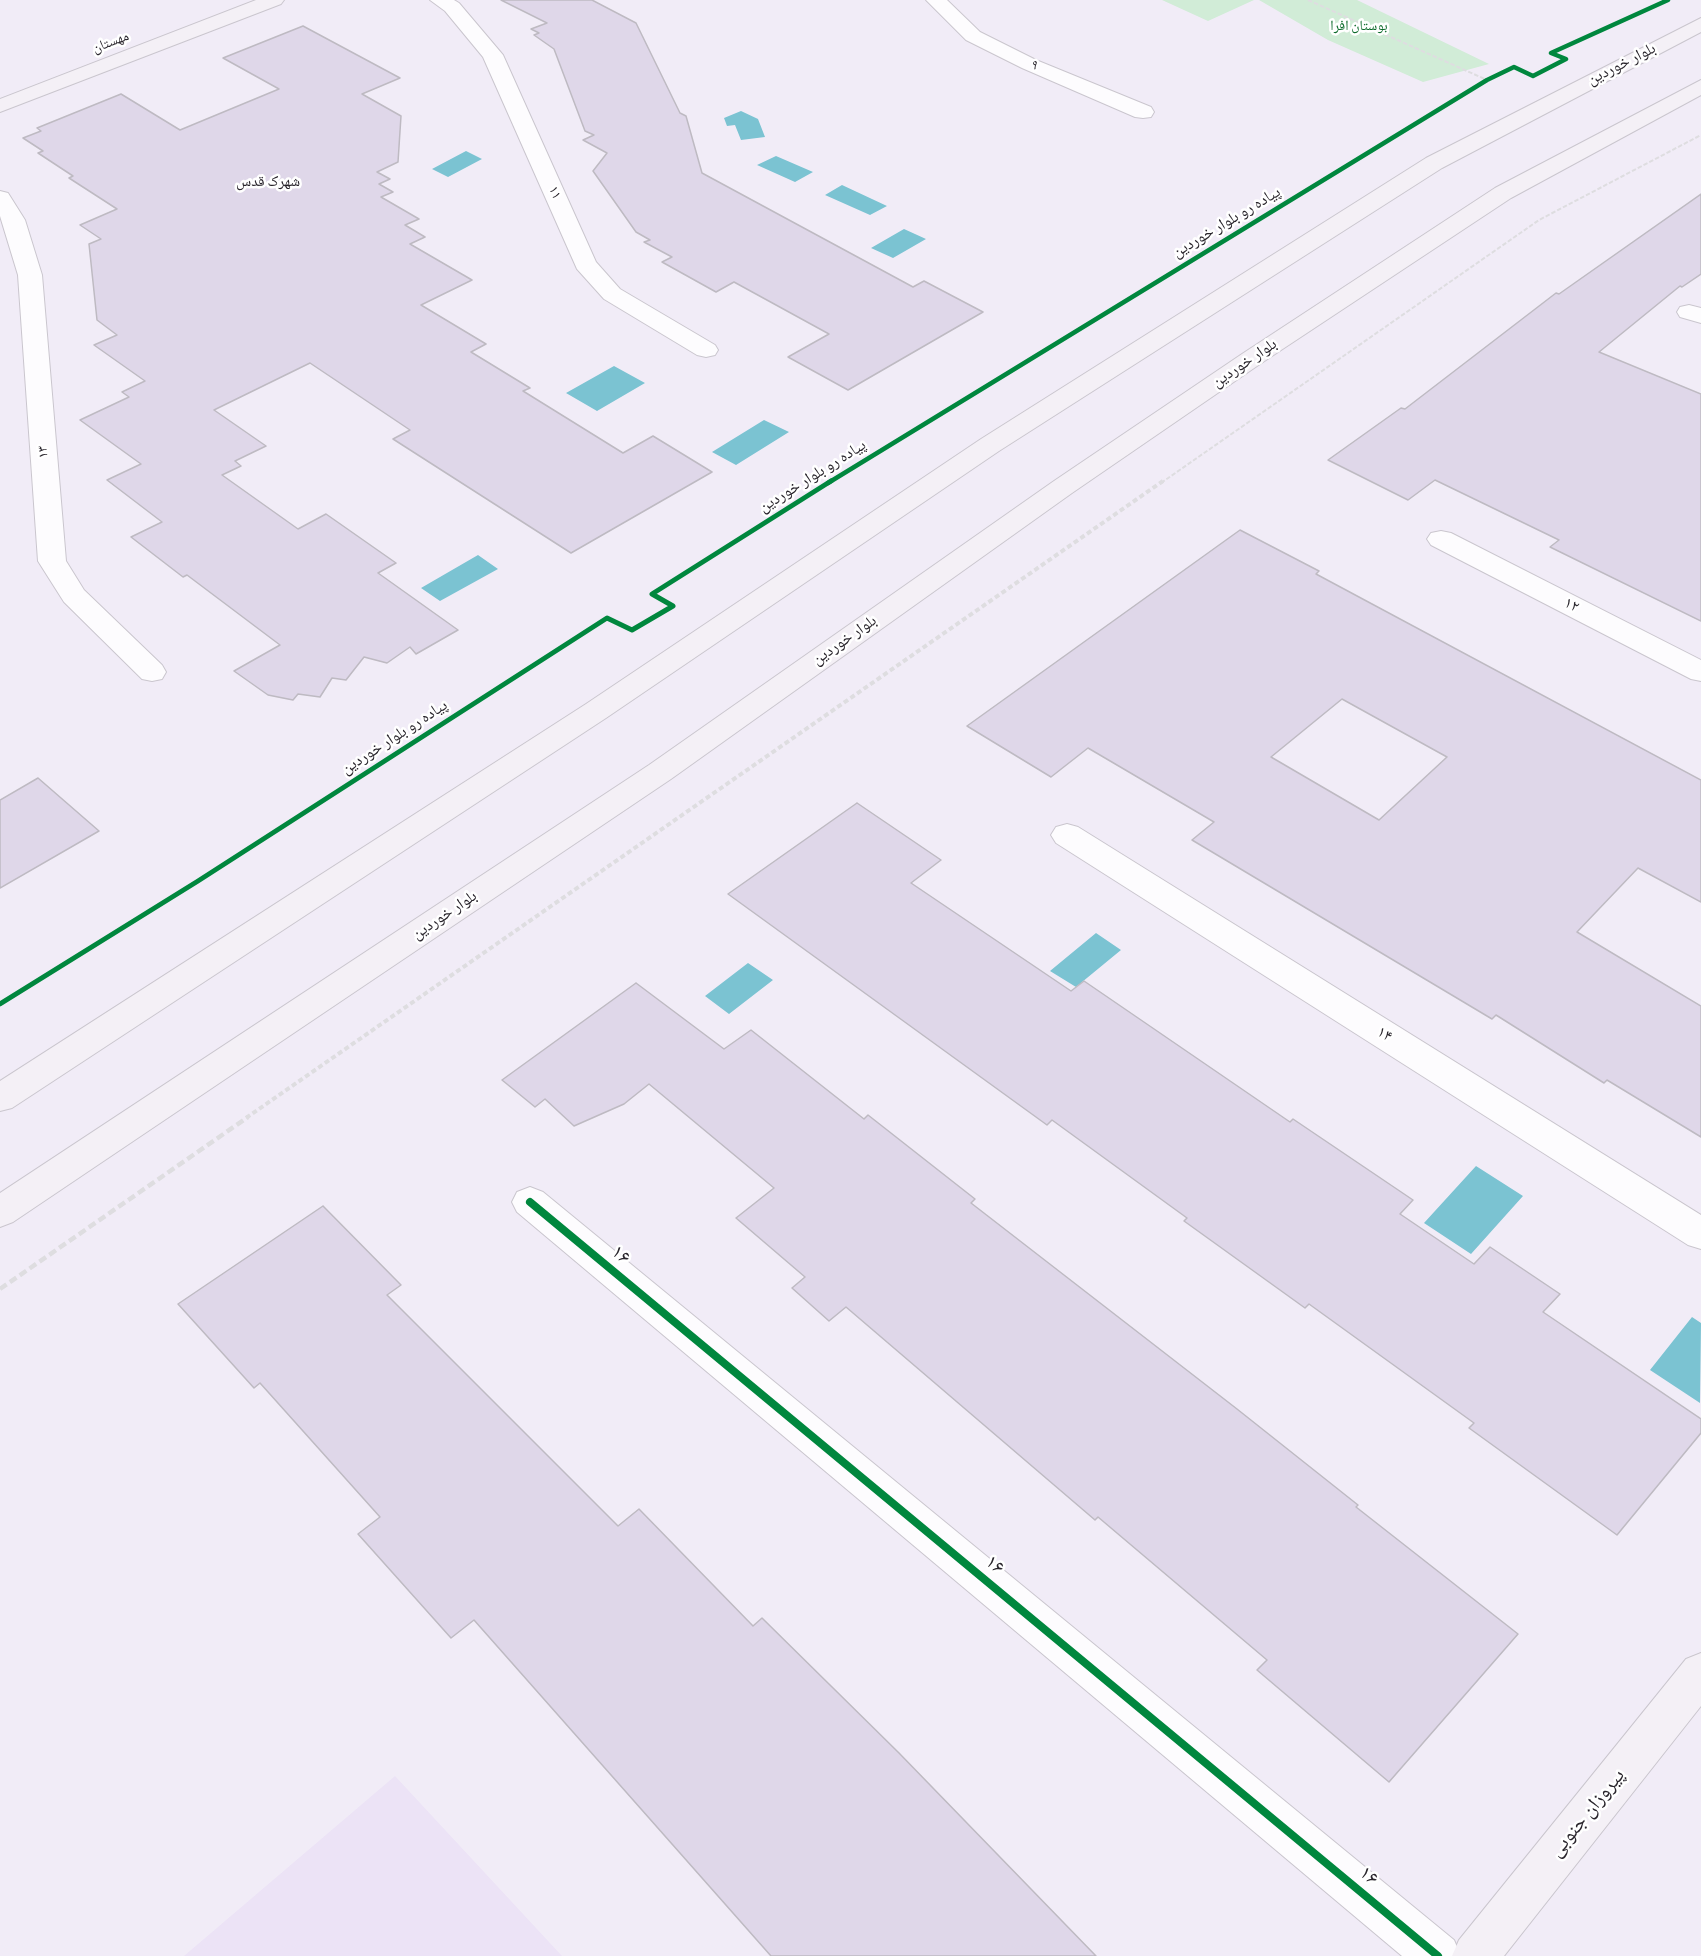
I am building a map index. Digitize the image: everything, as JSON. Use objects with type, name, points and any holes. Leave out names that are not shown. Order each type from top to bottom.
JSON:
[{"type":"main road","name":"مهستان","points":[[0,85],[222,0]]},
{"type":"main road","points":[[0,105],[274,0]]},
{"type":"main road","name":"بلوار خوردین","points":[[0,1098],[596,711],[990,445],[1413,176],[1701,24]]},
{"type":"main road","name":"بلوار خوردین","points":[[0,1212],[660,772],[1063,487],[1261,353],[1503,193],[1701,86]]},
{"type":"main road","name":"پیروزان جنوبی","points":[[1475,1956],[1701,1673]]},
{"type":"street","name":"۱۱","points":[[440,0],[452,7],[493,55],[585,264],[612,294],[706,350]]},
{"type":"street","name":"۹","points":[[936,0],[973,36],[1029,64],[1143,112]]},
{"type":"street","name":"۱۳","points":[[0,198],[14,220],[30,275],[52,561],[74,596],[152,672]]},
{"type":"street","name":"۱۲","points":[[1441,539],[1701,672]]},
{"type":"street","name":"۱۴","points":[[1067,835],[1701,1234]]},
{"type":"street","name":"۱۶","points":[[530,1202],[1438,1956]]},
{"type":"path","points":[[1308,0],[1486,80]]},
{"type":"path","points":[[1477,86],[1496,76]]},
{"type":"path","points":[[0,1289],[1539,220],[1701,135]]},
{"type":"shaded area","points":[[395,1776],[562,1956],[184,1956]]},
{"type":"green space","points":[[1162,0],[1254,0],[1208,21]]},
{"type":"green space","name":"بوستان افرا","points":[[1259,0],[1357,0],[1489,64],[1423,82],[1328,40]]},
{"type":"water","points":[[741,111],[758,119],[765,137],[741,140],[735,125],[727,126],[724,118]]},
{"type":"water","points":[[466,151],[482,159],[448,177],[432,169]]},
{"type":"water","points":[[776,156],[813,172],[795,182],[757,165]]},
{"type":"water","points":[[842,185],[887,206],[870,215],[825,195]]},
{"type":"water","points":[[904,229],[926,239],[893,258],[871,248]]},
{"type":"water","points":[[614,366],[645,383],[597,411],[566,393]]},
{"type":"water","points":[[764,420],[789,432],[736,465],[712,452]]},
{"type":"water","points":[[478,555],[498,569],[440,601],[421,588]]},
{"type":"water","points":[[1096,933],[1121,950],[1076,987],[1050,971]]},
{"type":"water","points":[[748,963],[773,980],[729,1014],[705,996]]},
{"type":"water","points":[[1476,1166],[1523,1196],[1471,1254],[1424,1223]]},
{"type":"water","points":[[1692,1317],[1701,1323],[1700,1403],[1650,1370]]},
{"type":"building","points":[[501,0],[592,0],[636,23],[680,113],[686,116],[702,173],[913,287],[924,281],[983,312],[848,390],[788,357],[829,334],[734,282],[716,292],[662,262],[672,257],[644,242],[650,240],[636,232],[593,171],[607,153],[583,140],[594,135],[585,131],[554,49],[534,35],[539,33],[531,29],[547,23]]},
{"type":"building","points":[[303,26],[400,78],[362,94],[401,116],[398,162],[377,172],[390,179],[379,184],[393,192],[381,197],[419,219],[405,225],[425,237],[410,244],[472,280],[421,305],[486,344],[471,352],[530,388],[523,391],[623,453],[653,436],[712,472],[571,553],[393,439],[410,430],[310,363],[214,410],[266,446],[235,461],[241,466],[222,475],[298,529],[326,514],[396,563],[378,573],[458,630],[416,654],[410,647],[387,663],[364,657],[346,680],[332,678],[320,697],[298,694],[293,700],[268,695],[234,671],[280,645],[187,575],[183,577],[131,537],[162,522],[107,480],[141,464],[80,420],[129,397],[122,392],[145,381],[94,345],[117,335],[97,320],[89,244],[101,239],[80,225],[117,209],[69,178],[73,176],[38,153],[43,151],[23,138],[41,131],[37,128],[121,94],[180,130],[279,89],[223,58]]},
{"type":"building","points":[[1701,194],[1701,274],[1682,287],[1680,286],[1599,352],[1701,394],[1701,621],[1550,547],[1559,540],[1435,480],[1408,500],[1328,460],[1401,408],[1405,409],[1556,293],[1559,294]]},
{"type":"building","points":[[1240,530],[1319,571],[1316,574],[1701,780],[1701,902],[1638,868],[1577,932],[1701,1006],[1701,1137],[1607,1080],[1604,1083],[1496,1015],[1492,1019],[1192,840],[1214,822],[1088,748],[1051,777],[967,726]],"holes":[[[1342,699],[1447,757],[1379,820],[1271,757]]]},
{"type":"building","points":[[38,778],[99,831],[0,888],[0,800]]},
{"type":"building","points":[[857,803],[941,860],[911,883],[1071,991],[1084,981],[1290,1122],[1293,1119],[1413,1200],[1400,1214],[1474,1264],[1490,1247],[1560,1294],[1543,1312],[1701,1419],[1701,1433],[1617,1535],[1469,1428],[1474,1423],[1309,1304],[1305,1308],[1184,1221],[1187,1218],[1052,1120],[1047,1125],[728,894]]},
{"type":"building","points":[[636,983],[724,1049],[751,1030],[864,1119],[868,1115],[975,1199],[971,1203],[1237,1409],[1358,1505],[1356,1507],[1518,1634],[1389,1782],[1257,1670],[1267,1660],[1098,1517],[1095,1520],[846,1307],[829,1321],[792,1288],[805,1277],[736,1218],[774,1188],[649,1084],[624,1104],[574,1126],[545,1099],[535,1107],[502,1080]]},
{"type":"building","points":[[323,1206],[401,1285],[387,1295],[618,1526],[639,1509],[753,1626],[762,1618],[899,1753],[1096,1956],[771,1956],[474,1620],[451,1638],[358,1534],[380,1517],[260,1383],[254,1388],[178,1304]]},
{"type":"cycle path","name":"پیاده رو بلوار خوردین","points":[[0,1004],[198,881],[607,618],[632,630],[673,606],[652,594],[782,511],[1487,80],[1514,67],[1533,76],[1566,59],[1551,53],[1668,0]]},
{"type":"cycle path","points":[[530,1202],[1438,1956]]},
{"type":"district","name":"شهرک قدس","points":[[268,183]]}]
